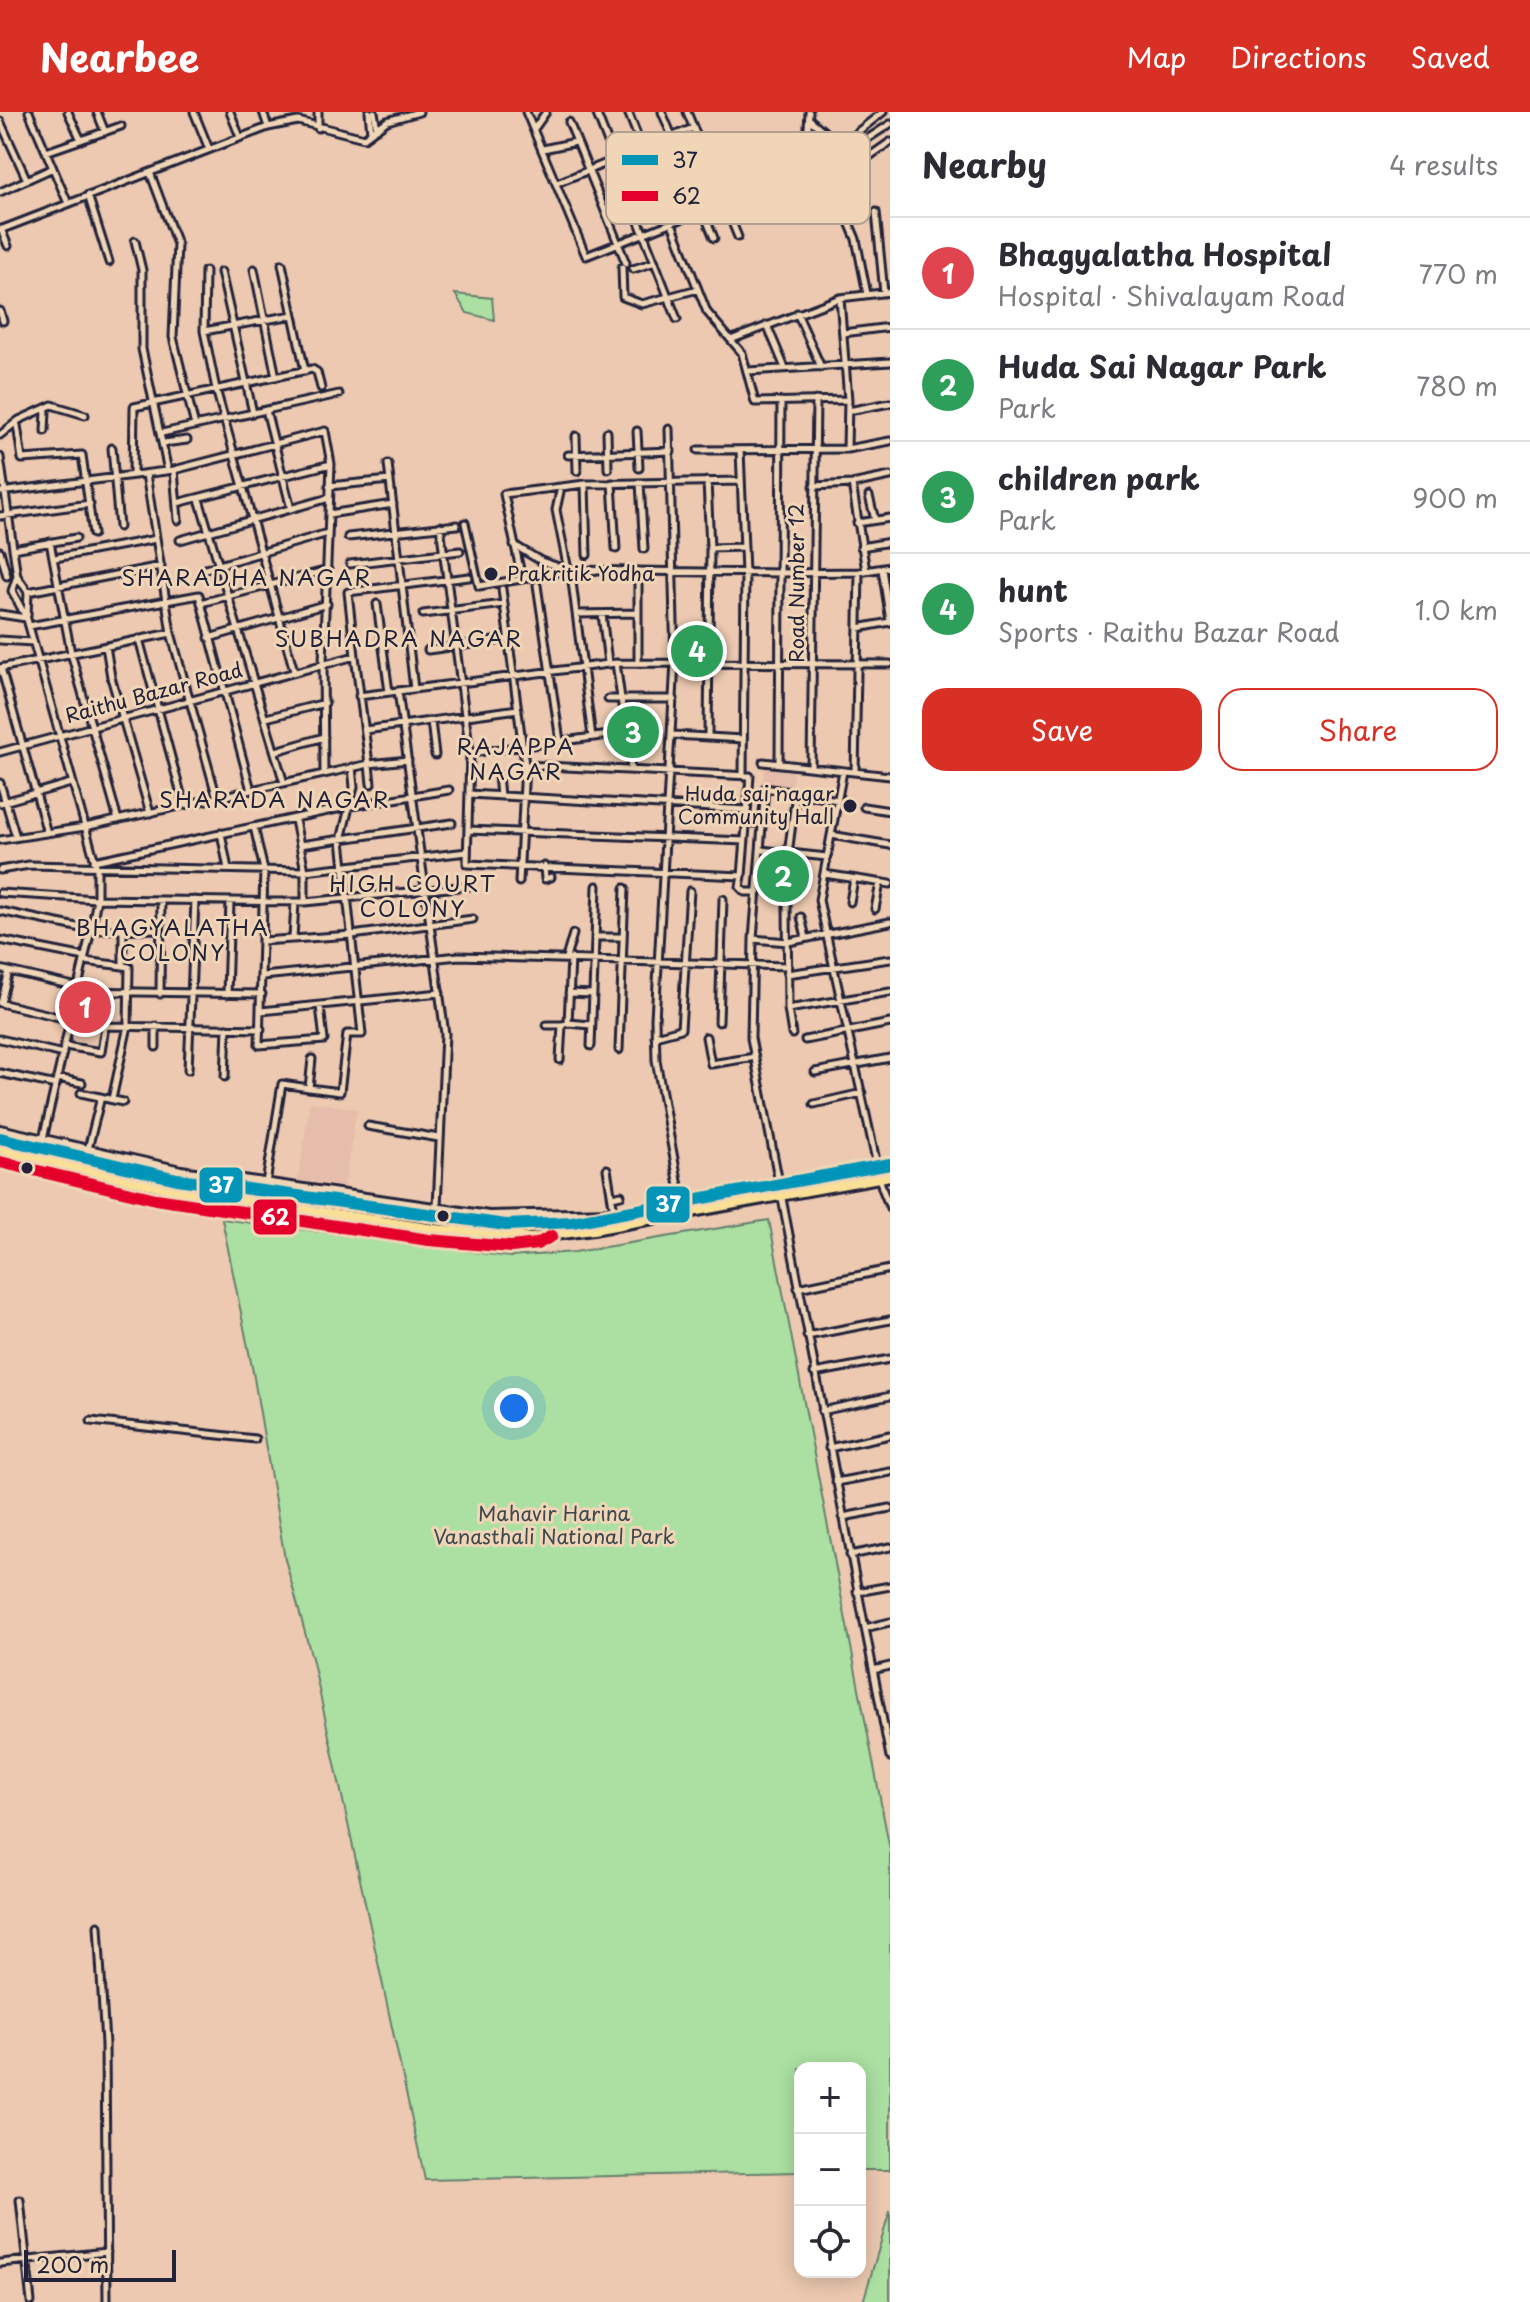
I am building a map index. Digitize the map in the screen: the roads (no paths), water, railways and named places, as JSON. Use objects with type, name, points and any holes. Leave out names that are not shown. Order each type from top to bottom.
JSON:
[{"type":"highway","points":[[0,1138],[177,1179],[483,1223],[555,1224],[890,1164]]},
{"type":"highway","points":[[0,1150],[175,1190],[482,1235],[552,1236],[886,1177]]},
{"type":"street","points":[[29,112],[67,201]]},
{"type":"street","points":[[68,112],[81,140]]},
{"type":"street","points":[[97,112],[105,132]]},
{"type":"street","points":[[194,112],[209,149]]},
{"type":"street","points":[[230,112],[240,137]]},
{"type":"street","points":[[263,112],[268,127]]},
{"type":"street","points":[[318,112],[318,128]]},
{"type":"street","points":[[372,112],[374,131]]},
{"type":"street","points":[[8,246],[0,230],[67,201],[151,175],[268,127],[298,121],[359,138],[394,118],[419,112]]},
{"type":"street","points":[[526,112],[586,256],[669,224]]},
{"type":"street","points":[[534,129],[546,112]]},
{"type":"street","points":[[596,112],[606,138]]},
{"type":"street","points":[[628,112],[636,132]]},
{"type":"street","points":[[662,112],[670,132]]},
{"type":"street","points":[[687,112],[695,132]]},
{"type":"street","points":[[858,132],[883,112]]},
{"type":"street","points":[[809,116],[825,132]]},
{"type":"street","points":[[0,121],[2,133],[27,180]]},
{"type":"street","points":[[569,122],[606,215]]},
{"type":"street","points":[[870,137],[890,124]]},
{"type":"street","points":[[46,152],[121,126]]},
{"type":"street","points":[[682,132],[693,128]]},
{"type":"street","points":[[543,149],[576,142]]},
{"type":"street","points":[[870,156],[890,142]]},
{"type":"street","points":[[557,183],[606,162]]},
{"type":"street","points":[[0,192],[53,168]]},
{"type":"street","points":[[151,175],[177,244],[173,337],[195,426]]},
{"type":"street","points":[[88,195],[109,262]]},
{"type":"street","points":[[733,339],[840,298],[887,292],[876,212]]},
{"type":"street","points":[[610,224],[624,265],[623,297],[642,304],[698,289]]},
{"type":"street","points":[[640,224],[677,319]]},
{"type":"street","points":[[672,224],[707,312],[733,339],[748,371],[755,402],[848,400]]},
{"type":"street","points":[[708,224],[714,238]]},
{"type":"street","points":[[732,224],[738,237]]},
{"type":"street","points":[[850,224],[856,239],[867,294]]},
{"type":"street","points":[[135,241],[142,270],[142,349],[171,470],[178,520]]},
{"type":"street","points":[[633,269],[655,262]]},
{"type":"street","points":[[282,264],[305,371]]},
{"type":"street","points":[[254,269],[276,377]]},
{"type":"street","points":[[205,271],[204,331],[216,389],[294,671]]},
{"type":"street","points":[[221,272],[253,413]]},
{"type":"street","points":[[840,298],[848,400],[847,449]]},
{"type":"street","points":[[0,311],[3,321]]},
{"type":"street","points":[[797,313],[821,367]]},
{"type":"street","points":[[204,331],[293,315]]},
{"type":"street","points":[[767,325],[785,368]]},
{"type":"street","points":[[843,333],[890,327]]},
{"type":"street","points":[[748,371],[890,362]]},
{"type":"street","points":[[133,475],[131,411],[155,402],[305,371],[316,370],[321,388]]},
{"type":"street","points":[[162,433],[339,394]]},
{"type":"street","name":"Road Number 12","points":[[811,767],[816,400]]},
{"type":"street","points":[[779,763],[781,401]]},
{"type":"street","points":[[848,411],[890,403]]},
{"type":"street","points":[[0,435],[31,414],[46,411],[55,405],[85,415]]},
{"type":"street","points":[[266,410],[291,509]]},
{"type":"street","points":[[45,431],[46,411]]},
{"type":"street","points":[[17,425],[22,459],[81,454],[93,534]]},
{"type":"street","points":[[669,429],[675,662],[673,735],[660,872],[655,1036],[656,1060],[682,1203]]},
{"type":"street","points":[[2,492],[171,470],[325,431],[331,464],[323,662],[324,774]]},
{"type":"street","points":[[637,431],[639,468]]},
{"type":"street","points":[[607,432],[608,469]]},
{"type":"street","points":[[576,436],[577,471]]},
{"type":"street","points":[[164,443],[187,440]]},
{"type":"street","points":[[698,450],[847,449],[890,441]]},
{"type":"street","points":[[112,448],[119,527]]},
{"type":"street","points":[[740,450],[745,573],[743,775]]},
{"type":"street","points":[[568,455],[671,451]]},
{"type":"street","points":[[0,457],[2,492],[17,576],[28,592],[27,619]]},
{"type":"street","points":[[177,503],[331,464]]},
{"type":"street","points":[[388,464],[414,689]]},
{"type":"street","points":[[146,474],[171,633],[217,798]]},
{"type":"street","points":[[814,486],[852,484],[890,476]]},
{"type":"street","points":[[329,486],[390,480]]},
{"type":"street","points":[[707,481],[710,548],[708,736]]},
{"type":"street","points":[[522,579],[504,494],[585,484],[740,481]]},
{"type":"street","points":[[640,482],[644,549]]},
{"type":"street","points":[[612,483],[616,549]]},
{"type":"street","points":[[585,484],[587,555]]},
{"type":"street","points":[[852,484],[862,572],[855,772]]},
{"type":"street","points":[[561,487],[556,510],[568,570]]},
{"type":"street","points":[[869,496],[875,520]]},
{"type":"street","points":[[180,540],[329,498]]},
{"type":"street","points":[[199,499],[284,783]]},
{"type":"street","points":[[0,516],[90,504]]},
{"type":"street","points":[[329,514],[393,504]]},
{"type":"street","points":[[857,523],[890,518]]},
{"type":"street","points":[[465,523],[479,586],[568,570],[780,573],[862,572],[890,567]]},
{"type":"street","points":[[348,537],[457,525]]},
{"type":"street","points":[[440,526],[470,753],[467,864],[742,876]]},
{"type":"street","points":[[202,570],[328,533]]},
{"type":"street","points":[[13,549],[76,538]]},
{"type":"street","points":[[55,558],[156,539]]},
{"type":"street","points":[[50,542],[71,653],[118,820]]},
{"type":"street","points":[[861,547],[890,542]]},
{"type":"street","points":[[514,545],[568,570]]},
{"type":"street","points":[[710,548],[744,547]]},
{"type":"street","points":[[0,551],[4,576],[17,576]]},
{"type":"street","points":[[350,564],[460,551]]},
{"type":"street","points":[[28,592],[161,566]]},
{"type":"street","points":[[858,628],[890,622],[882,569]]},
{"type":"street","points":[[201,603],[328,570]]},
{"type":"street","points":[[638,571],[638,662]]},
{"type":"street","points":[[17,576],[12,591],[27,619],[97,869],[97,899],[91,930],[43,1139]]},
{"type":"street","points":[[371,784],[348,592],[469,577]]},
{"type":"street","points":[[572,582],[592,737]]},
{"type":"street","points":[[537,585],[560,741]]},
{"type":"street","points":[[502,589],[525,765],[519,882]]},
{"type":"street","points":[[29,626],[196,595],[201,603],[251,790]]},
{"type":"street","points":[[209,638],[327,604]]},
{"type":"street","points":[[377,604],[389,692]]},
{"type":"street","points":[[423,614],[504,604]]},
{"type":"street","points":[[575,614],[638,613]]},
{"type":"street","points":[[0,614],[27,619]]},
{"type":"street","points":[[602,614],[608,663]]},
{"type":"street","points":[[47,833],[1,668],[171,633]]},
{"type":"street","points":[[139,639],[184,805]]},
{"type":"street","points":[[428,650],[509,639]]},
{"type":"street","points":[[0,640],[33,642]]},
{"type":"street","points":[[106,646],[150,813]]},
{"type":"street","name":"Raithu Bazar Road","points":[[0,752],[323,662],[355,656]]},
{"type":"street","points":[[359,696],[608,663],[890,664]]},
{"type":"street","points":[[616,663],[631,769]]},
{"type":"street","points":[[398,691],[445,1034],[437,1207]]},
{"type":"street","points":[[608,699],[674,699]]},
{"type":"street","points":[[266,718],[325,703]]},
{"type":"street","points":[[365,730],[518,709]]},
{"type":"street","points":[[431,721],[435,755]]},
{"type":"street","points":[[470,753],[625,733]]},
{"type":"street","points":[[673,735],[743,739]]},
{"type":"street","points":[[276,751],[324,737]]},
{"type":"street","points":[[0,840],[85,827],[352,767],[408,760]]},
{"type":"street","points":[[763,762],[890,776]]},
{"type":"street","points":[[525,765],[750,776],[740,887],[745,892],[758,892]]},
{"type":"street","points":[[266,1183],[282,1084],[340,1092],[347,1034],[362,1034],[341,840],[351,806],[352,767]]},
{"type":"street","points":[[843,771],[819,900],[879,1166],[886,1177],[890,1208]]},
{"type":"street","points":[[498,775],[500,796]]},
{"type":"street","points":[[0,783],[2,802],[16,837]]},
{"type":"street","points":[[2,802],[71,783]]},
{"type":"street","points":[[838,800],[765,788],[749,1016],[779,1197],[890,1757]]},
{"type":"street","points":[[94,861],[351,806],[449,790]]},
{"type":"street","points":[[788,854],[796,793]]},
{"type":"street","points":[[469,794],[747,810]]},
{"type":"street","points":[[864,807],[890,811]]},
{"type":"street","points":[[295,820],[305,871],[305,902]]},
{"type":"street","points":[[300,845],[452,823]]},
{"type":"street","points":[[746,823],[762,823]]},
{"type":"street","points":[[254,826],[264,870],[259,1045],[324,1040],[320,1006]]},
{"type":"street","points":[[468,830],[745,841]]},
{"type":"street","points":[[221,833],[228,869]]},
{"type":"street","points":[[831,835],[890,843]]},
{"type":"street","points":[[761,850],[827,857]]},
{"type":"street","points":[[0,870],[29,865],[97,869],[305,871],[467,852]]},
{"type":"street","points":[[544,866],[545,879],[551,877]]},
{"type":"street","points":[[824,874],[890,884]]},
{"type":"street","points":[[850,902],[854,879]]},
{"type":"street","points":[[875,909],[880,883]]},
{"type":"street","points":[[0,893],[97,899],[305,902],[469,886]]},
{"type":"street","points":[[591,1046],[597,886]]},
{"type":"street","points":[[619,1050],[625,888]]},
{"type":"street","points":[[655,1036],[681,1029],[690,891]]},
{"type":"street","points":[[719,1022],[723,899]]},
{"type":"street","points":[[160,994],[161,900]]},
{"type":"street","points":[[188,1070],[195,900]]},
{"type":"street","points":[[227,994],[230,901]]},
{"type":"street","points":[[293,939],[295,902]]},
{"type":"street","points":[[787,904],[788,1009],[792,1034]]},
{"type":"street","points":[[0,911],[91,930],[159,929]]},
{"type":"street","points":[[801,917],[806,938]]},
{"type":"street","points":[[262,941],[352,935],[473,919]]},
{"type":"street","points":[[753,939],[788,942],[890,922]]},
{"type":"street","points":[[123,929],[123,966]]},
{"type":"street","points":[[560,1060],[569,993],[568,958],[573,934]]},
{"type":"street","points":[[596,937],[623,937]]},
{"type":"street","points":[[0,940],[129,967],[128,1026],[112,1099]]},
{"type":"street","points":[[263,976],[436,957],[788,966]]},
{"type":"street","points":[[787,974],[890,960]]},
{"type":"street","points":[[0,969],[110,994],[262,994]]},
{"type":"street","points":[[9,971],[0,1003],[71,1020]]},
{"type":"street","points":[[788,1009],[890,992]]},
{"type":"street","points":[[261,1011],[440,993]]},
{"type":"street","points":[[569,993],[593,994]]},
{"type":"street","points":[[65,1046],[101,1052],[110,994]]},
{"type":"street","points":[[805,1040],[890,1023]]},
{"type":"street","points":[[547,1025],[591,1025]]},
{"type":"street","points":[[107,1026],[261,1029]]},
{"type":"street","points":[[156,1026],[156,1047]]},
{"type":"street","points":[[225,1077],[227,1028]]},
{"type":"street","points":[[706,1037],[711,1064],[755,1057]]},
{"type":"street","points":[[0,1039],[63,1054]]},
{"type":"street","points":[[815,1072],[890,1058]]},
{"type":"street","points":[[309,1088],[312,1059]]},
{"type":"street","points":[[0,1073],[82,1083]]},
{"type":"street","points":[[81,1093],[123,1102]]},
{"type":"street","points":[[814,1104],[862,1093]]},
{"type":"street","points":[[88,1149],[101,1097]]},
{"type":"street","points":[[368,1126],[439,1138]]},
{"type":"street","points":[[0,1129],[153,1165],[489,1215],[615,1213],[607,1169]]},
{"type":"street","points":[[0,1162],[156,1199],[429,1240],[511,1247],[537,1244],[552,1236]]},
{"type":"street","points":[[612,1197],[621,1195]]},
{"type":"street","points":[[798,1288],[890,1269]]},
{"type":"street","points":[[807,1336],[890,1320]]},
{"type":"street","points":[[814,1373],[890,1359]]},
{"type":"street","points":[[822,1411],[890,1396]]},
{"type":"street","points":[[91,1421],[255,1439]]},
{"type":"street","points":[[829,1448],[890,1435]]},
{"type":"street","points":[[836,1482],[890,1472]]},
{"type":"street","points":[[843,1517],[890,1508]]},
{"type":"street","points":[[850,1555],[890,1547]]},
{"type":"street","points":[[857,1592],[890,1586]]},
{"type":"street","points":[[865,1628],[890,1622]]},
{"type":"street","points":[[873,1670],[890,1666]]},
{"type":"street","points":[[882,1720],[890,1719]]},
{"type":"street","points":[[98,1926],[105,2044],[107,2302]]},
{"type":"street","points":[[20,2200],[31,2302]]},
{"type":"street","points":[[0,2263],[107,2252]]},
{"type":"place","name":"Prakritik Yodha","points":[[491,574]]},
{"type":"place","name":"hunt","points":[[697,651]]},
{"type":"place","name":"children park","points":[[633,732]]},
{"type":"place","name":"Huda sai nagar Community Hall","points":[[850,806]]},
{"type":"place","name":"Huda Sai Nagar Park","points":[[783,876]]},
{"type":"place","name":"Bhagyalatha Hospital","points":[[85,1007]]},
{"type":"district","name":"SHARADHA NAGAR","points":[[247,578]]},
{"type":"district","name":"SUBHADRA NAGAR","points":[[399,639]]},
{"type":"district","name":"RAJAPPA NAGAR","points":[[516,760]]},
{"type":"district","name":"SHARADA NAGAR","points":[[275,800]]},
{"type":"district","name":"HIGH COURT COLONY","points":[[413,896]]},
{"type":"district","name":"BHAGYALATHA COLONY","points":[[173,940]]},
{"type":"park label","name":"Mahavir Harina Vanasthali National Park","points":[[554,1526]]}]
